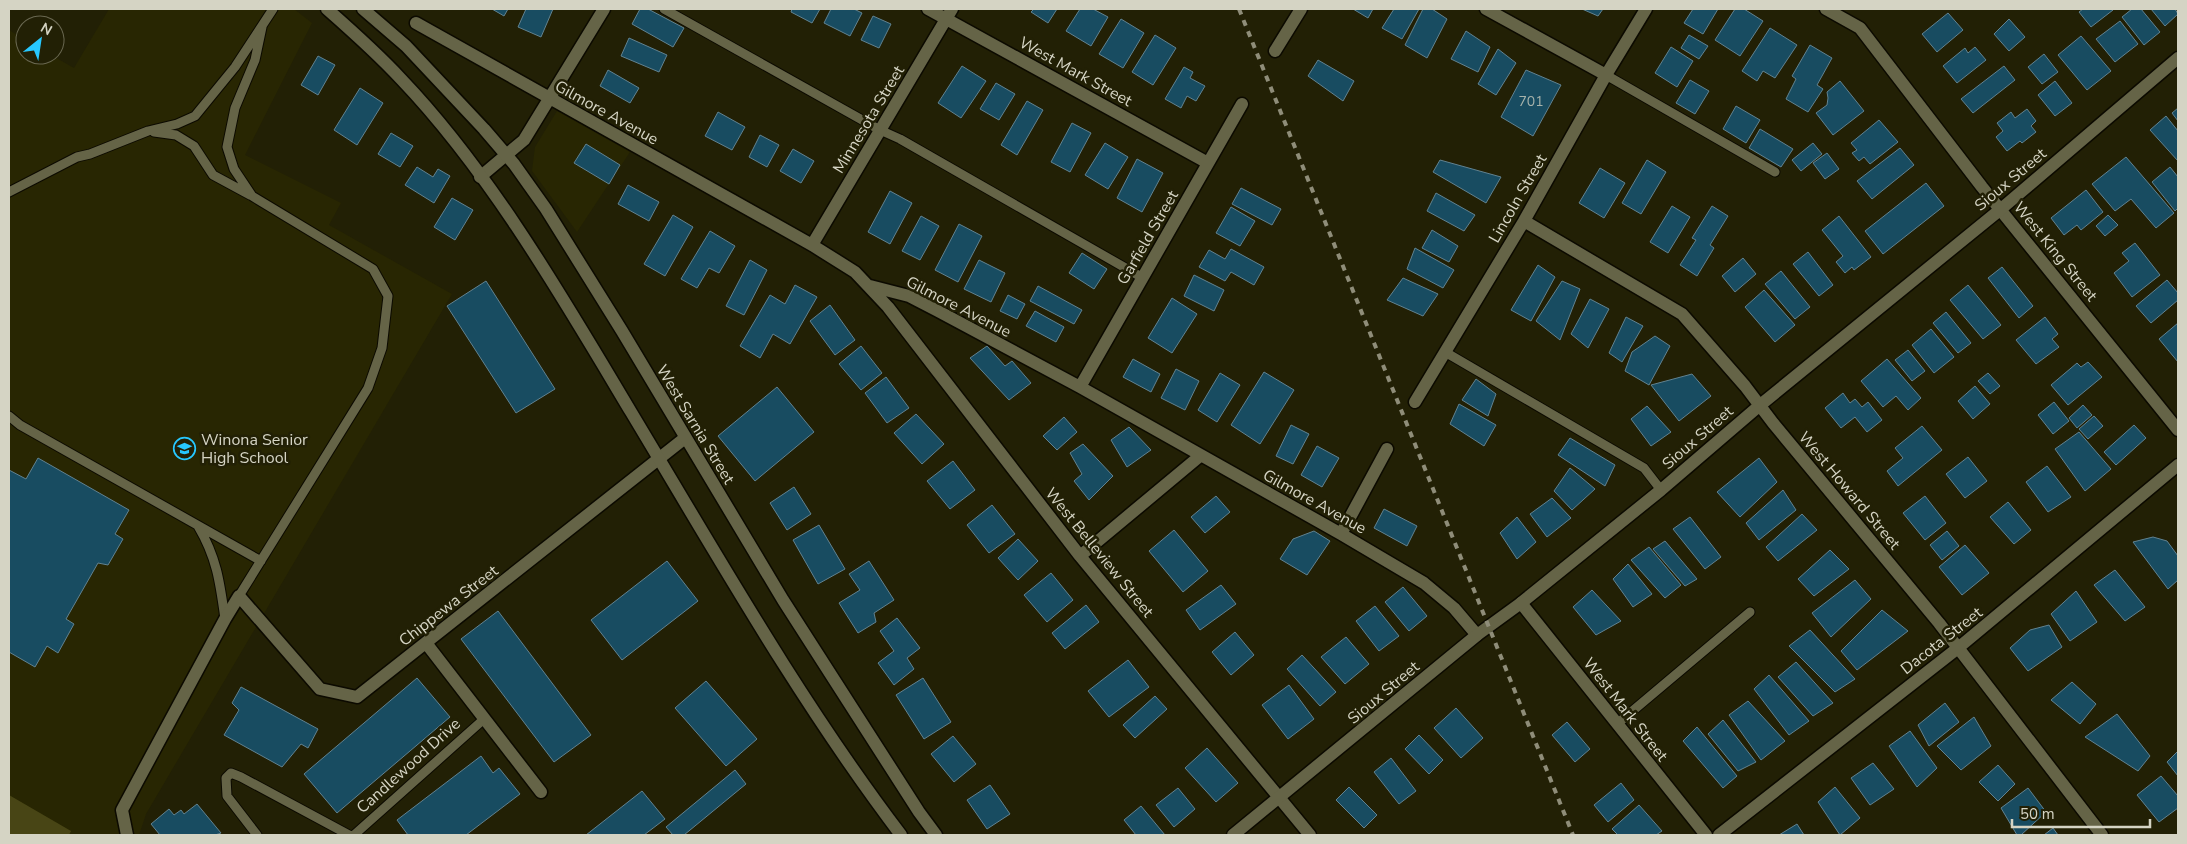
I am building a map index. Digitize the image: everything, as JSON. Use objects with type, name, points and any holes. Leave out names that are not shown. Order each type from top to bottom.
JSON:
[{"type":"street","points":[[327,9],[401,78],[437,120],[480,176],[542,267],[750,609],[854,774],[901,835]]},
{"type":"street","name":"West Sarnia Street","points":[[363,9],[406,46],[506,156],[546,209],[622,331],[684,438],[783,600],[919,812],[936,835]]},
{"type":"street","points":[[480,176],[524,140],[551,99],[604,9]]},
{"type":"street","name":"West Mark Street","points":[[928,9],[949,14],[1208,162]]},
{"type":"street","points":[[1275,52],[1301,9]]},
{"type":"street","points":[[1486,9],[1606,75]]},
{"type":"street","name":"Lincoln Street","points":[[1415,402],[1524,221],[1606,75],[1646,9]]},
{"type":"street","name":"West King Street","points":[[1826,9],[1860,28],[1982,187],[2178,430]]},
{"type":"street","name":"Minnesota Street","points":[[812,245],[949,14]]},
{"type":"street","name":"Gilmore Avenue","points":[[416,23],[842,262],[870,286],[909,296],[1080,387],[1341,534],[1424,583],[1454,608],[1477,635]]},
{"type":"street","name":"Sioux Street","points":[[1233,835],[1477,635],[1521,603],[1661,490],[1759,406],[2001,209],[2178,58]]},
{"type":"street","name":"Garfield Street","points":[[1080,387],[1242,104]]},
{"type":"street","name":"West Howard Street","points":[[1524,221],[1682,314],[1958,648],[2102,835]]},
{"type":"street","name":"West Belleview Street","points":[[870,286],[1080,556],[1310,835]]},
{"type":"street","name":"Chippewa Street","points":[[239,596],[320,689],[357,697],[684,438]]},
{"type":"street","points":[[1341,534],[1387,450]]},
{"type":"street","points":[[1080,556],[1200,456]]},
{"type":"street","name":"Dacota Street","points":[[1719,835],[1958,648],[2178,465]]},
{"type":"street","points":[[127,835],[122,810],[239,596]]},
{"type":"street","name":"West Mark Street","points":[[1521,603],[1706,835]]},
{"type":"street","name":"Candlewood Drive","points":[[426,643],[541,792]]},
{"type":"lane","points":[[9,192],[77,157],[90,154],[148,131],[177,124],[195,116],[235,67],[273,9]]},
{"type":"lane","points":[[664,9],[880,130],[900,139],[1142,278]]},
{"type":"lane","points":[[252,196],[234,169],[227,147],[235,108],[255,60],[262,27]]},
{"type":"lane","points":[[1606,75],[1775,172]]},
{"type":"lane","points":[[148,131],[176,135],[182,138],[194,146],[213,175],[252,196],[374,269],[388,296],[382,348],[368,388],[239,596]]},
{"type":"lane","points":[[1445,352],[1644,468],[1661,490]]},
{"type":"lane","points":[[9,416],[27,429],[261,561]]},
{"type":"lane","points":[[198,526],[211,548],[220,581],[225,619]]},
{"type":"lane","points":[[1617,724],[1750,612]]},
{"type":"lane","name":"Candlewood Drive","points":[[354,835],[484,719]]},
{"type":"lane","points":[[257,835],[227,796],[226,778],[231,774],[241,777],[349,835]]},
{"type":"shaded area","name":"Winona Senior High School","points":[[109,9],[294,9],[312,23],[245,155],[341,203],[329,225],[452,294],[146,814],[139,835],[9,835],[9,30],[15,34],[15,65],[65,65],[65,63],[74,68]]},
{"type":"shaded area","points":[[557,111],[630,152],[577,232],[532,171],[535,147]]},
{"type":"shaded area","points":[[9,795],[71,831],[69,835],[9,835]]},
{"type":"building","points":[[492,9],[508,9],[504,16]]},
{"type":"building","points":[[526,9],[553,9],[541,37],[518,27]]},
{"type":"building","points":[[640,9],[648,9],[684,28],[673,47],[632,24]]},
{"type":"building","points":[[792,9],[820,9],[812,23],[791,12]]},
{"type":"building","points":[[831,9],[854,9],[862,13],[850,36],[824,23]]},
{"type":"building","points":[[1034,9],[1057,9],[1048,23],[1031,12]]},
{"type":"building","points":[[1080,9],[1093,9],[1108,17],[1091,46],[1066,31]]},
{"type":"building","points":[[1353,9],[1373,9],[1368,18]]},
{"type":"building","points":[[1394,9],[1419,9],[1402,39],[1382,28]]},
{"type":"building","points":[[1423,9],[1432,9],[1447,19],[1427,58],[1405,45]]},
{"type":"building","points":[[1582,9],[1603,9],[1598,16]]},
{"type":"building","points":[[1693,9],[1718,9],[1703,34],[1684,23]]},
{"type":"building","points":[[1735,9],[1744,9],[1763,21],[1740,56],[1715,40]]},
{"type":"building","points":[[2083,9],[2113,10],[2091,27],[2079,12]]},
{"type":"building","points":[[2132,9],[2141,9],[2160,32],[2144,45],[2122,17]]},
{"type":"building","points":[[2151,9],[2175,9],[2178,14],[2165,26]]},
{"type":"building","points":[[1948,13],[1963,30],[1937,52],[1922,34]]},
{"type":"building","points":[[873,16],[891,24],[879,48],[861,40]]},
{"type":"building","points":[[1121,19],[1144,33],[1123,68],[1099,54]]},
{"type":"building","points":[[2009,19],[2025,37],[2009,51],[1994,34]]},
{"type":"building","points":[[2120,21],[2138,44],[2115,62],[2096,39]]},
{"type":"building","points":[[1770,28],[1797,45],[1775,78],[1763,71],[1757,81],[1742,71]]},
{"type":"building","points":[[1466,31],[1490,47],[1478,72],[1451,59]]},
{"type":"building","points":[[1155,35],[1176,48],[1153,85],[1132,72]]},
{"type":"building","points":[[1689,35],[1708,46],[1699,59],[1681,48]]},
{"type":"building","points":[[2081,36],[2111,71],[2087,90],[2058,55]]},
{"type":"building","points":[[629,38],[667,55],[659,72],[621,56]]},
{"type":"building","points":[[1810,45],[1832,58],[1817,85],[1823,89],[1808,112],[1786,99],[1796,79],[1792,76]]},
{"type":"building","points":[[1671,47],[1693,61],[1677,87],[1655,73]]},
{"type":"building","points":[[1975,47],[1986,60],[1957,83],[1943,66],[1965,48],[1968,53]]},
{"type":"building","points":[[1498,49],[1516,63],[1496,95],[1478,84]]},
{"type":"building","points":[[2044,54],[2058,72],[2042,84],[2028,67]]},
{"type":"building","points":[[318,56],[335,65],[318,95],[301,85]]},
{"type":"building","points":[[1318,60],[1354,81],[1343,101],[1308,76]]},
{"type":"building","points":[[962,66],[986,81],[961,118],[938,103]]},
{"type":"building","points":[[2004,66],[2015,80],[1973,113],[1961,99]]},
{"type":"building","points":[[1184,67],[1193,72],[1190,78],[1205,86],[1196,101],[1187,96],[1181,108],[1165,99]]},
{"type":"building","points":[[608,70],[639,88],[630,103],[600,86]]},
{"type":"building","points":[[1526,70],[1561,85],[1533,136],[1501,117]]},
{"type":"building","points":[[1690,80],[1709,91],[1695,114],[1676,103]]},
{"type":"building","points":[[1840,81],[1864,111],[1833,135],[1816,113],[1827,105],[1827,92]]},
{"type":"building","points":[[2055,81],[2072,103],[2055,116],[2038,95]]},
{"type":"building","points":[[996,83],[1015,94],[999,120],[980,109]]},
{"type":"building","points":[[360,88],[383,103],[357,145],[334,130]]},
{"type":"building","points":[[1027,101],[1043,110],[1017,155],[1001,145]]},
{"type":"building","points":[[1736,106],[1760,120],[1746,143],[1723,129]]},
{"type":"building","points":[[2178,108],[2178,121],[2172,113]]},
{"type":"building","points":[[2027,109],[2036,121],[2031,126],[2036,132],[2022,143],[2020,141],[2007,151],[1996,137],[2003,131],[1997,123],[2011,112],[2015,118]]},
{"type":"building","points":[[718,112],[745,127],[732,150],[705,136]]},
{"type":"building","points":[[2166,116],[2178,131],[2178,161],[2150,130]]},
{"type":"building","points":[[1879,120],[1898,142],[1870,164],[1864,157],[1859,161],[1852,153],[1857,150],[1851,143]]},
{"type":"building","points":[[1072,123],[1091,133],[1070,172],[1051,162]]},
{"type":"building","points":[[1760,129],[1793,149],[1781,167],[1749,148]]},
{"type":"building","points":[[391,133],[413,146],[400,167],[378,154]]},
{"type":"building","points":[[760,135],[779,145],[767,167],[749,157]]},
{"type":"building","points":[[1105,143],[1128,157],[1108,189],[1085,175]]},
{"type":"building","points":[[1813,143],[1822,154],[1801,171],[1792,160]]},
{"type":"building","points":[[586,144],[620,165],[609,184],[574,163]]},
{"type":"building","points":[[1900,148],[1914,165],[1872,199],[1857,181]]},
{"type":"building","points":[[793,149],[814,161],[801,183],[780,171]]},
{"type":"building","points":[[1827,153],[1839,169],[1825,179],[1813,163]]},
{"type":"building","points":[[2126,157],[2174,213],[2156,228],[2131,199],[2115,211],[2092,184]]},
{"type":"building","points":[[1137,159],[1163,173],[1142,212],[1117,198]]},
{"type":"building","points":[[1440,160],[1501,177],[1486,203],[1433,172]]},
{"type":"building","points":[[1647,160],[1666,172],[1641,214],[1622,203]]},
{"type":"building","points":[[417,167],[433,177],[438,169],[450,176],[434,203],[405,185]]},
{"type":"building","points":[[2170,167],[2178,177],[2178,208],[2175,211],[2152,182]]},
{"type":"building","points":[[1600,168],[1625,183],[1604,218],[1579,203]]},
{"type":"building","points":[[1926,183],[1944,206],[1883,254],[1865,231]]},
{"type":"building","points":[[628,185],[659,202],[649,221],[618,204]]},
{"type":"building","points":[[1241,188],[1281,209],[1272,225],[1232,204]]},
{"type":"building","points":[[2086,190],[2103,212],[2081,230],[2077,225],[2064,235],[2051,218]]},
{"type":"building","points":[[890,191],[912,203],[890,244],[868,232]]},
{"type":"building","points":[[1436,193],[1475,215],[1464,231],[1427,211]]},
{"type":"building","points":[[452,198],[473,210],[455,240],[434,227]]},
{"type":"building","points":[[1672,206],[1690,217],[1668,253],[1650,242]]},
{"type":"building","points":[[1712,206],[1728,216],[1710,245],[1714,248],[1697,276],[1680,265],[1696,240],[1692,238]]},
{"type":"building","points":[[1231,207],[1255,221],[1240,246],[1216,233]]},
{"type":"building","points":[[673,215],[693,227],[665,276],[644,264]]},
{"type":"building","points":[[2108,215],[2118,225],[2105,236],[2096,226]]},
{"type":"building","points":[[921,216],[939,226],[920,260],[902,251]]},
{"type":"building","points":[[1839,216],[1871,257],[1854,270],[1852,267],[1845,273],[1836,262],[1843,256],[1822,230]]},
{"type":"building","points":[[959,224],[982,236],[958,282],[935,270]]},
{"type":"building","points":[[1432,230],[1458,246],[1449,262],[1422,248]]},
{"type":"building","points":[[710,231],[735,246],[719,273],[709,268],[697,288],[681,279]]},
{"type":"building","points":[[2135,243],[2160,275],[2132,297],[2114,273],[2129,261],[2122,253]]},
{"type":"building","points":[[1415,248],[1454,270],[1443,288],[1407,269]]},
{"type":"building","points":[[1231,249],[1264,267],[1254,285],[1231,272],[1225,281],[1199,267],[1209,250],[1225,259]]},
{"type":"building","points":[[1808,252],[1833,285],[1819,296],[1793,264]]},
{"type":"building","points":[[1082,253],[1107,269],[1094,289],[1069,273]]},
{"type":"building","points":[[1743,258],[1756,274],[1735,292],[1722,276]]},
{"type":"building","points":[[750,260],[767,270],[744,315],[726,306]]},
{"type":"building","points":[[979,260],[1005,273],[991,302],[964,289]]},
{"type":"building","points":[[1538,265],[1555,277],[1531,321],[1511,310]]},
{"type":"building","points":[[2002,267],[2033,306],[2019,318],[1988,278]]},
{"type":"building","points":[[1781,271],[1810,307],[1795,319],[1765,284]]},
{"type":"building","points":[[1194,275],[1224,290],[1214,311],[1184,296]]},
{"type":"building","points":[[1403,278],[1438,294],[1423,316],[1387,300]]},
{"type":"building","points":[[2167,280],[2178,293],[2178,300],[2151,323],[2136,306]]},
{"type":"building","points":[[486,281],[555,389],[516,413],[447,306]]},
{"type":"building","points":[[1562,281],[1580,289],[1560,340],[1536,321]]},
{"type":"building","points":[[795,285],[817,297],[790,344],[773,334],[760,358],[740,346],[770,295],[785,304]]},
{"type":"building","points":[[1968,285],[2001,325],[1983,339],[1950,300]]},
{"type":"building","points":[[1038,286],[1082,310],[1074,324],[1030,301]]},
{"type":"building","points":[[1764,290],[1795,325],[1775,342],[1745,307]]},
{"type":"building","points":[[1008,295],[1025,304],[1017,319],[1000,311]]},
{"type":"building","points":[[1172,298],[1197,314],[1172,353],[1148,338]]},
{"type":"building","points":[[1590,299],[1609,309],[1588,348],[1571,334]]},
{"type":"building","points":[[830,305],[855,340],[835,355],[810,321]]},
{"type":"building","points":[[1035,311],[1064,327],[1056,342],[1026,326]]},
{"type":"building","points":[[1946,312],[1971,343],[1958,353],[1933,323]]},
{"type":"building","points":[[1626,317],[1643,326],[1622,362],[1609,353]]},
{"type":"building","points":[[2045,317],[2058,334],[2052,339],[2059,347],[2036,364],[2016,340]]},
{"type":"building","points":[[2178,323],[2178,362],[2159,339]]},
{"type":"building","points":[[1931,329],[1954,357],[1934,373],[1912,345]]},
{"type":"building","points":[[1655,336],[1670,346],[1649,385],[1625,371],[1632,352]]},
{"type":"building","points":[[861,346],[882,373],[861,390],[839,364]]},
{"type":"building","points":[[987,346],[1005,366],[1012,361],[1031,383],[1009,400],[970,358]]},
{"type":"building","points":[[1908,350],[1925,371],[1912,381],[1895,360]]},
{"type":"building","points":[[1133,359],[1160,374],[1151,392],[1123,377]]},
{"type":"building","points":[[1887,359],[1921,398],[1908,410],[1896,396],[1883,407],[1861,381]]},
{"type":"building","points":[[2088,362],[2102,377],[2068,405],[2051,385],[2077,363],[2081,367]]},
{"type":"building","points":[[1176,369],[1199,381],[1185,410],[1161,398]]},
{"type":"building","points":[[1264,372],[1294,390],[1260,444],[1231,425]]},
{"type":"building","points":[[1220,373],[1240,385],[1217,422],[1198,410]]},
{"type":"building","points":[[1988,373],[2000,386],[1990,394],[1978,381]]},
{"type":"building","points":[[1692,374],[1711,396],[1679,421],[1651,385]]},
{"type":"building","points":[[886,377],[909,408],[887,423],[865,393]]},
{"type":"building","points":[[1476,379],[1496,394],[1488,416],[1462,400]]},
{"type":"building","points":[[1975,386],[1990,404],[1973,419],[1958,401]]},
{"type":"building","points":[[777,387],[814,432],[755,481],[718,436]]},
{"type":"building","points":[[1843,393],[1850,403],[1855,399],[1862,407],[1868,402],[1882,420],[1867,432],[1855,417],[1841,428],[1825,408]]},
{"type":"building","points":[[2054,402],[2069,421],[2053,434],[2038,415]]},
{"type":"building","points":[[1459,404],[1496,425],[1484,446],[1450,424]]},
{"type":"building","points":[[2083,405],[2092,415],[2077,428],[2069,418]]},
{"type":"building","points":[[1647,406],[1671,432],[1651,446],[1631,419]]},
{"type":"building","points":[[916,414],[944,444],[922,464],[894,433]]},
{"type":"building","points":[[2094,416],[2103,426],[2088,439],[2079,429]]},
{"type":"building","points":[[1064,417],[1077,432],[1057,450],[1043,436]]},
{"type":"building","points":[[1291,425],[1309,434],[1293,464],[1276,456]]},
{"type":"building","points":[[2134,425],[2146,438],[2116,465],[2104,452]]},
{"type":"building","points":[[1922,426],[1942,450],[1898,486],[1887,471],[1903,458],[1895,448]]},
{"type":"building","points":[[1129,427],[1151,450],[1127,467],[1111,440]]},
{"type":"building","points":[[2079,432],[2111,469],[2085,491],[2055,449]]},
{"type":"building","points":[[1570,438],[1615,465],[1605,486],[1558,455]]},
{"type":"building","points":[[1083,444],[1113,476],[1089,500],[1074,481],[1082,474],[1070,453]]},
{"type":"building","points":[[1317,446],[1339,458],[1322,487],[1301,475]]},
{"type":"building","points":[[1968,457],[1987,481],[1965,498],[1946,474]]},
{"type":"building","points":[[38,458],[129,510],[115,534],[123,539],[108,565],[98,563],[66,619],[74,624],[58,653],[47,646],[35,667],[9,652],[9,470],[26,479]]},
{"type":"building","points":[[1759,458],[1777,482],[1740,517],[1717,492]]},
{"type":"building","points":[[953,461],[975,490],[950,509],[927,481]]},
{"type":"building","points":[[2047,466],[2071,497],[2048,512],[2026,482]]},
{"type":"building","points":[[1570,468],[1595,489],[1572,510],[1554,491]]},
{"type":"building","points":[[794,487],[811,514],[787,530],[770,503]]},
{"type":"building","points":[[1783,490],[1796,510],[1759,540],[1746,523]]},
{"type":"building","points":[[1216,496],[1230,512],[1205,533],[1191,517]]},
{"type":"building","points":[[1925,496],[1946,523],[1925,540],[1903,513]]},
{"type":"building","points":[[1552,498],[1571,518],[1547,537],[1530,514]]},
{"type":"building","points":[[2008,502],[2031,530],[2014,544],[1990,517]]},
{"type":"building","points":[[992,505],[1015,534],[989,553],[967,525]]},
{"type":"building","points":[[1384,509],[1417,526],[1407,546],[1374,528]]},
{"type":"building","points":[[1802,514],[1817,530],[1778,561],[1766,547]]},
{"type":"building","points":[[1517,517],[1536,542],[1517,559],[1500,533]]},
{"type":"building","points":[[1690,517],[1721,557],[1705,569],[1673,529]]},
{"type":"building","points":[[819,525],[845,569],[818,584],[793,540]]},
{"type":"building","points":[[1174,530],[1208,571],[1183,592],[1149,551]]},
{"type":"building","points":[[1314,531],[1330,541],[1307,575],[1280,559],[1293,539]]},
{"type":"building","points":[[1947,531],[1959,546],[1942,560],[1930,545]]},
{"type":"building","points":[[2153,537],[2167,541],[2178,556],[2178,580],[2168,589],[2133,542]]},
{"type":"building","points":[[1018,539],[1038,561],[1018,580],[998,558]]},
{"type":"building","points":[[1665,541],[1697,579],[1685,586],[1653,549]]},
{"type":"building","points":[[1965,545],[1989,573],[1962,595],[1939,567]]},
{"type":"building","points":[[1649,547],[1681,585],[1665,598],[1631,560]]},
{"type":"building","points":[[1830,550],[1849,569],[1814,596],[1798,579]]},
{"type":"building","points":[[667,561],[698,601],[622,660],[591,620]]},
{"type":"building","points":[[869,561],[894,600],[874,613],[876,622],[858,633],[839,603],[860,590],[849,574]]},
{"type":"building","points":[[1628,564],[1652,594],[1633,607],[1613,579]]},
{"type":"building","points":[[2115,570],[2145,607],[2125,621],[2094,585]]},
{"type":"building","points":[[1051,573],[1073,600],[1047,622],[1024,595]]},
{"type":"building","points":[[1855,580],[1871,599],[1831,637],[1812,613]]},
{"type":"building","points":[[1221,585],[1236,604],[1200,630],[1186,610]]},
{"type":"building","points":[[1403,587],[1427,616],[1409,631],[1385,602]]},
{"type":"building","points":[[1592,590],[1621,621],[1596,635],[1573,607]]},
{"type":"building","points":[[2076,591],[2097,622],[2070,641],[2051,614]]},
{"type":"building","points":[[1086,605],[1099,622],[1065,649],[1052,633]]},
{"type":"building","points":[[1375,606],[1399,636],[1379,651],[1356,621]]},
{"type":"building","points":[[1882,610],[1908,631],[1857,670],[1841,651]]},
{"type":"building","points":[[498,611],[591,735],[554,762],[461,639]]},
{"type":"building","points":[[897,618],[920,648],[907,658],[914,669],[894,685],[878,663],[894,651],[880,631]]},
{"type":"building","points":[[2049,625],[2062,647],[2028,671],[2010,648],[2030,630]]},
{"type":"building","points":[[1810,630],[1855,679],[1835,692],[1789,646]]},
{"type":"building","points":[[1235,632],[1254,655],[1231,675],[1212,652]]},
{"type":"building","points":[[1346,637],[1369,664],[1345,684],[1321,657]]},
{"type":"building","points":[[1302,655],[1336,692],[1320,706],[1287,669]]},
{"type":"building","points":[[1128,660],[1149,687],[1109,717],[1088,691]]},
{"type":"building","points":[[1796,662],[1833,703],[1813,716],[1778,677]]},
{"type":"building","points":[[1769,675],[1809,721],[1789,735],[1754,689]]},
{"type":"building","points":[[417,678],[450,717],[337,813],[304,774]]},
{"type":"building","points":[[923,678],[951,722],[924,739],[896,695]]},
{"type":"building","points":[[706,681],[757,739],[726,766],[675,708]]},
{"type":"building","points":[[2072,682],[2096,704],[2080,724],[2051,700]]},
{"type":"building","points":[[1289,685],[1314,719],[1288,739],[1262,705]]},
{"type":"building","points":[[241,687],[318,729],[308,748],[301,744],[282,767],[224,735],[239,710],[232,703]]},
{"type":"building","points":[[1155,696],[1167,709],[1135,738],[1123,725]]},
{"type":"building","points":[[1748,701],[1785,741],[1761,760],[1729,715]]},
{"type":"building","points":[[1945,703],[1959,722],[1929,746],[1918,725]]},
{"type":"building","points":[[1456,708],[1483,738],[1461,758],[1434,728]]},
{"type":"building","points":[[2117,714],[2150,756],[2138,771],[2085,737]]},
{"type":"building","points":[[1974,717],[1991,746],[1961,770],[1937,746]]},
{"type":"building","points":[[1723,720],[1756,762],[1738,771],[1708,734]]},
{"type":"building","points":[[1567,722],[1590,749],[1575,762],[1552,735]]},
{"type":"building","points":[[1697,727],[1737,776],[1723,788],[1683,741]]},
{"type":"building","points":[[1910,731],[1937,768],[1917,787],[1889,746]]},
{"type":"building","points":[[1419,735],[1443,760],[1429,774],[1405,749]]},
{"type":"building","points":[[953,736],[976,764],[954,782],[931,754]]},
{"type":"building","points":[[1207,748],[1238,783],[1216,802],[1185,768]]},
{"type":"building","points":[[2178,751],[2178,776],[2167,762]]},
{"type":"building","points":[[481,756],[493,773],[499,768],[520,794],[466,835],[408,835],[397,820]]},
{"type":"building","points":[[1391,758],[1416,791],[1399,804],[1374,772]]},
{"type":"building","points":[[1873,763],[1894,789],[1870,805],[1851,778]]},
{"type":"building","points":[[1998,765],[2015,784],[1998,801],[1979,782]]},
{"type":"building","points":[[735,770],[746,784],[684,835],[673,835],[666,827]]},
{"type":"building","points":[[2161,776],[2178,796],[2178,808],[2159,822],[2137,795]]},
{"type":"building","points":[[1621,783],[1634,800],[1608,822],[1594,805]]},
{"type":"building","points":[[990,785],[1010,814],[987,829],[967,800]]},
{"type":"building","points":[[1349,787],[1377,815],[1364,828],[1336,800]]},
{"type":"building","points":[[1835,787],[1860,818],[1840,835],[1818,802]]},
{"type":"building","points":[[1178,788],[1195,809],[1174,827],[1156,805]]},
{"type":"building","points":[[2028,788],[2046,812],[2021,835],[2017,835],[2001,808]]},
{"type":"building","points":[[642,791],[665,819],[644,835],[586,835]]},
{"type":"building","points":[[197,804],[221,833],[215,835],[160,835],[151,824],[169,809],[174,815],[181,810],[184,814]]},
{"type":"building","points":[[1639,805],[1662,831],[1656,835],[1618,835],[1612,829]]},
{"type":"building","points":[[1141,806],[1165,835],[1136,835],[1124,820]]},
{"type":"building","points":[[1797,824],[1804,835],[1779,835]]},
{"type":"building","points":[[2053,828],[2058,835],[2044,835]]},
{"type":"railway","points":[[1239,9],[1573,835]]},
{"type":"place","name":"Winona Senior High School","points":[[185,448]]}]
